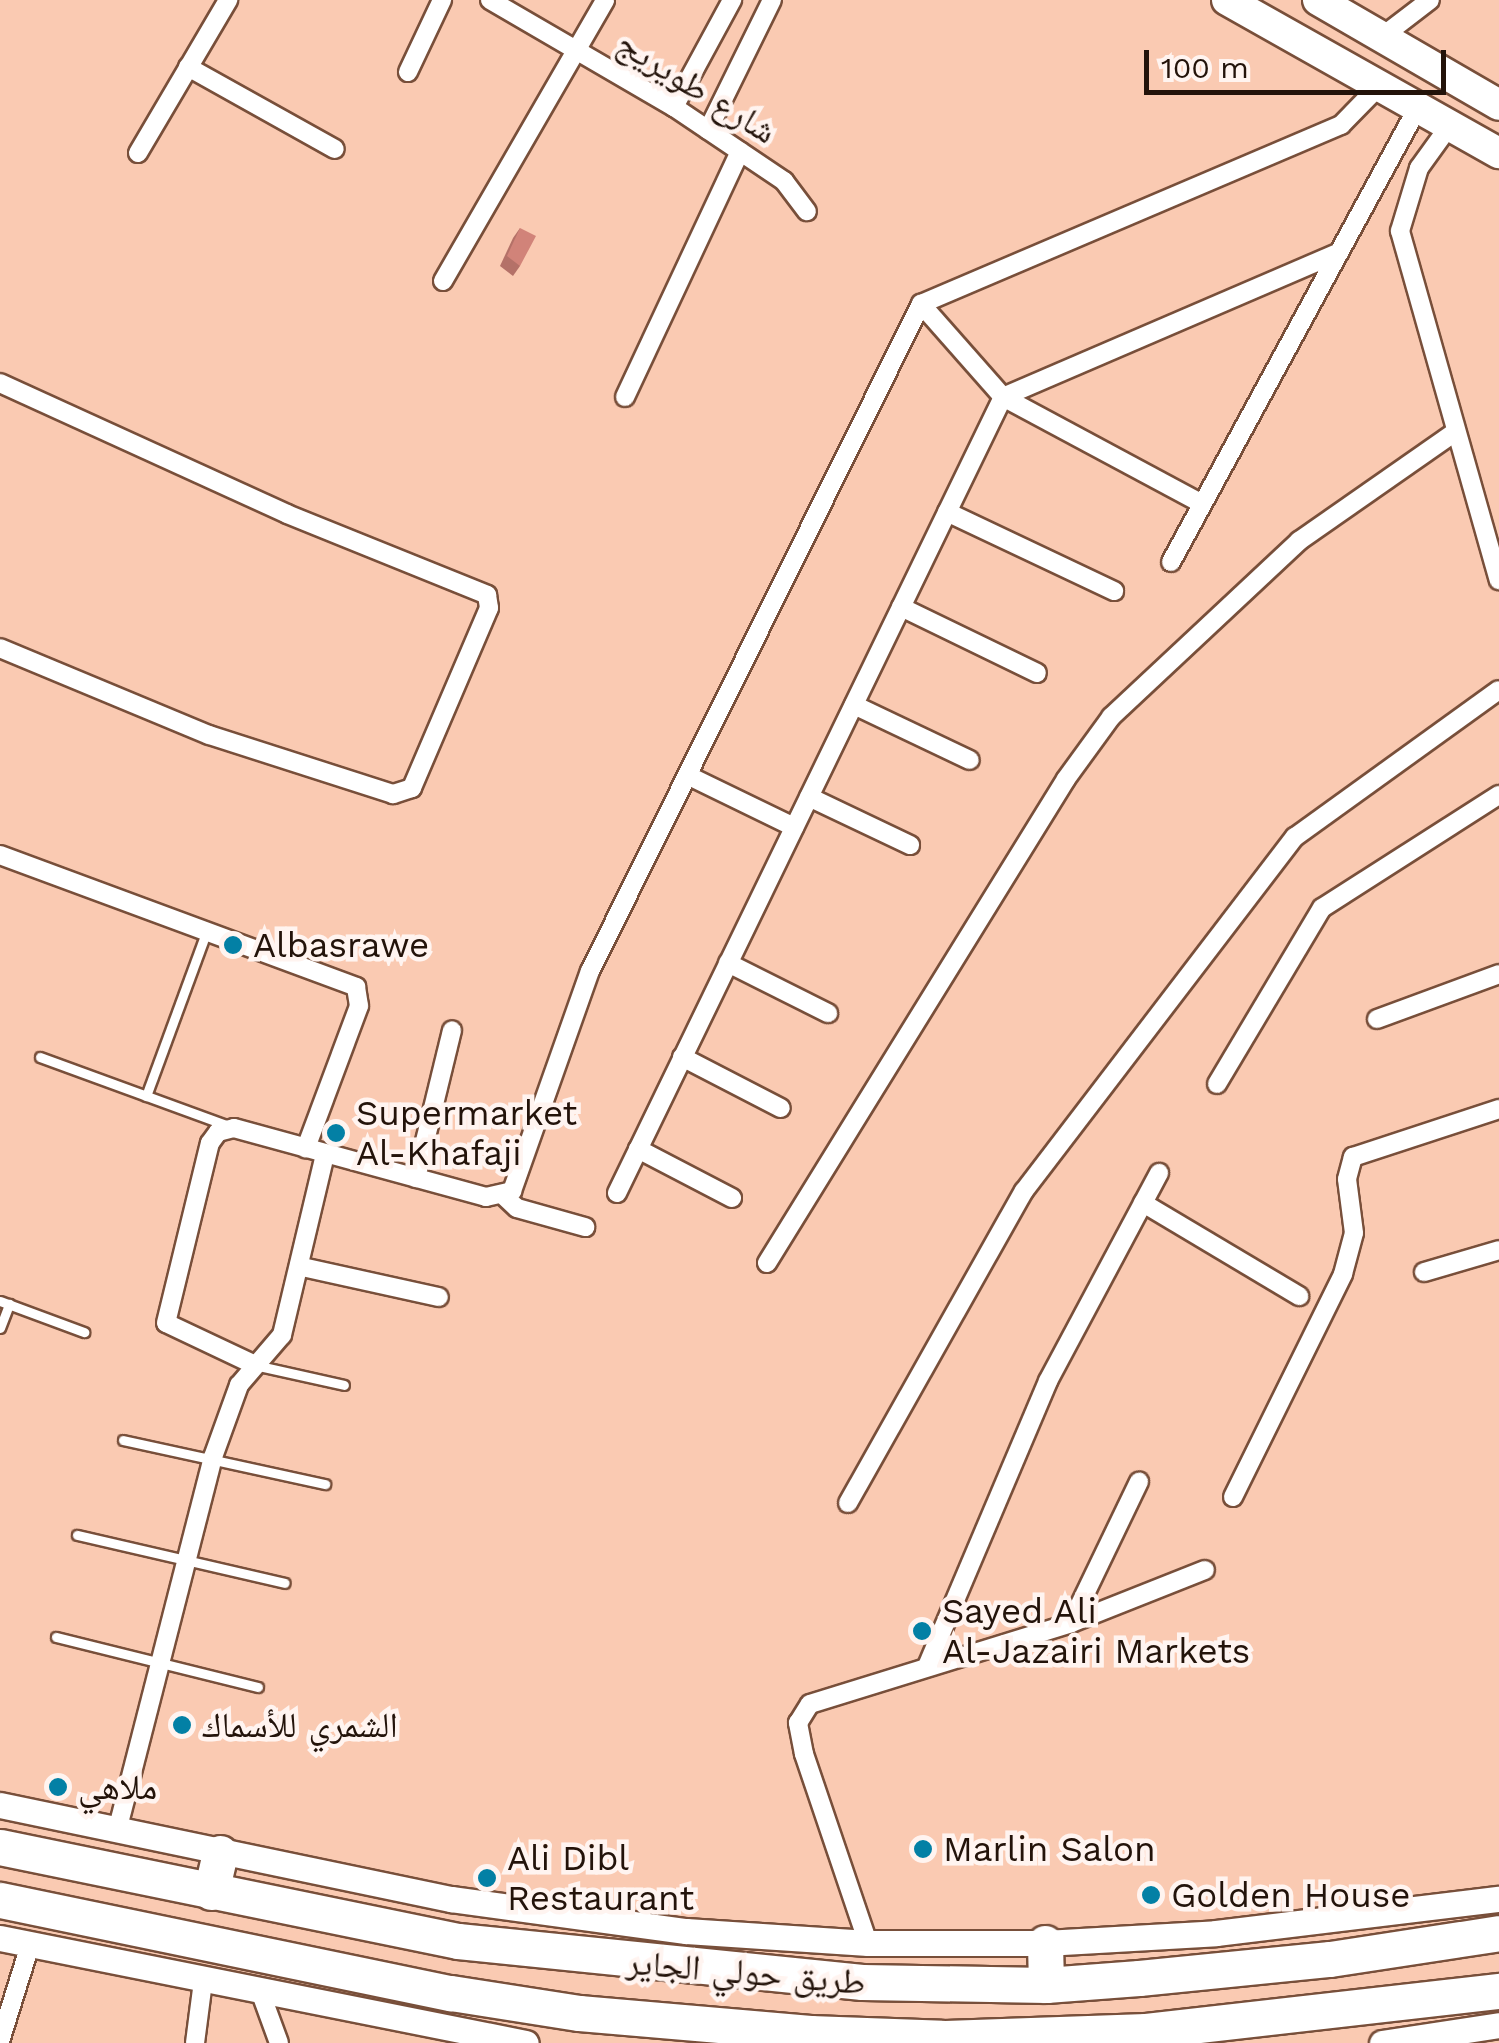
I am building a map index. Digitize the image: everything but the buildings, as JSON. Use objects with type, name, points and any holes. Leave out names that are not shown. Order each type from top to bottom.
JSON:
[{"type":"highway","name":"طريق حولي الجاير","points":[[0,1847],[458,1941],[817,1979],[1046,1985],[1330,1960],[1499,1933]]},
{"type":"highway","points":[[211,1892],[220,1853]]},
{"type":"highway","name":"طريق حولي الجاير","points":[[0,1900],[390,1983],[699,2025],[810,2034],[1046,2040],[1337,2014],[1499,1991]]},
{"type":"highway","points":[[1045,1943],[1046,1985]]},
{"type":"highway","points":[[699,2025],[717,1999],[706,1970]]},
{"type":"highway","points":[[810,2034],[798,2004],[817,1979]]},
{"type":"main road","points":[[1227,0],[1499,153]]},
{"type":"main road","points":[[1318,0],[1488,98]]},
{"type":"main road","points":[[1384,89],[1410,77],[1395,44]]},
{"type":"main road","points":[[1450,125],[1455,101],[1488,98]]},
{"type":"main road","points":[[0,1805],[220,1853],[549,1915],[868,1943],[1045,1943],[1331,1922],[1499,1899]]},
{"type":"main road","points":[[0,1938],[526,2043]]},
{"type":"main road","points":[[1382,2043],[1499,2025]]},
{"type":"street","points":[[138,153],[228,0]]},
{"type":"street","points":[[408,72],[442,0]]},
{"type":"street","name":"شارع طويريج","points":[[490,0],[708,130],[784,181],[807,211]]},
{"type":"street","points":[[443,281],[580,53],[605,0]]},
{"type":"street","points":[[674,108],[732,0]]},
{"type":"street","points":[[708,130],[772,0]]},
{"type":"street","points":[[1395,44],[1430,0]]},
{"type":"street","points":[[188,67],[335,149]]},
{"type":"street","points":[[504,1197],[517,1182],[590,972],[921,304],[1342,125],[1384,89]]},
{"type":"street","points":[[1171,562],[1418,108]]},
{"type":"street","points":[[1450,125],[1418,168],[1400,231],[1454,433],[1499,580]]},
{"type":"street","points":[[625,398],[740,152]]},
{"type":"street","points":[[617,1192],[1003,397],[1339,252]]},
{"type":"street","points":[[921,304],[1003,397],[1201,503]]},
{"type":"street","points":[[0,383],[487,596],[489,608],[412,788],[392,794],[208,735],[0,648]]},
{"type":"street","points":[[768,1263],[894,1068],[1056,795],[1111,717],[1299,541],[1454,433]]},
{"type":"street","points":[[947,512],[1114,591]]},
{"type":"street","points":[[901,607],[1036,673]]},
{"type":"street","points":[[848,1503],[1024,1191],[1295,838],[1499,690]]},
{"type":"street","points":[[854,705],[970,760]]},
{"type":"street","points":[[689,776],[794,827]]},
{"type":"street","points":[[1217,1084],[1322,908],[1499,795]]},
{"type":"street","points":[[809,798],[910,846]]},
{"type":"street","points":[[0,855],[348,980],[360,995],[306,1148]]},
{"type":"street","points":[[728,963],[828,1013]]},
{"type":"street","points":[[1377,1018],[1499,974]]},
{"type":"street","points":[[416,1178],[452,1030]]},
{"type":"street","points":[[682,1058],[781,1108]]},
{"type":"street","points":[[1233,1497],[1344,1274],[1354,1232],[1346,1179],[1353,1157],[1499,1109]]},
{"type":"street","points":[[256,1365],[166,1323],[210,1143],[218,1132],[234,1128],[416,1178],[504,1197],[518,1208],[584,1226]]},
{"type":"street","points":[[638,1149],[732,1198]]},
{"type":"street","points":[[117,1831],[213,1457],[232,1400],[282,1335],[302,1267],[325,1154]]},
{"type":"street","points":[[928,1664],[1048,1381],[1159,1173]]},
{"type":"street","points":[[1143,1203],[1299,1296]]},
{"type":"street","points":[[1424,1272],[1499,1250]]},
{"type":"street","points":[[302,1267],[440,1297]]},
{"type":"street","points":[[1071,1623],[1139,1482]]},
{"type":"street","points":[[868,1943],[798,1722],[810,1704],[928,1664],[1071,1623],[1205,1570]]},
{"type":"street","points":[[0,2041],[30,1945]]},
{"type":"street","points":[[195,2043],[204,1980]]},
{"type":"street","points":[[260,1991],[279,2043]]},
{"type":"lane","points":[[146,1096],[206,930]]},
{"type":"lane","points":[[40,1058],[234,1128]]},
{"type":"lane","points":[[0,1328],[4,1302],[84,1332]]},
{"type":"lane","points":[[256,1365],[344,1385]]},
{"type":"lane","points":[[123,1440],[325,1484]]},
{"type":"lane","points":[[78,1535],[285,1584]]},
{"type":"lane","points":[[56,1636],[258,1686]]},
{"type":"place","name":"Albasrawe","points":[[233,945]]},
{"type":"place","name":"Supermarket Al-Khafaji","points":[[336,1133]]},
{"type":"place","name":"Sayed Ali Al-Jazairi Markets","points":[[922,1631]]},
{"type":"place","name":"الشمري للأسماك","points":[[182,1725]]},
{"type":"place","name":"ملاهي","points":[[58,1787]]},
{"type":"place","name":"Marlin Salon","points":[[923,1849]]},
{"type":"place","name":"Ali Dibl Restaurant","points":[[487,1878]]},
{"type":"place","name":"Golden House","points":[[1151,1895]]}]
